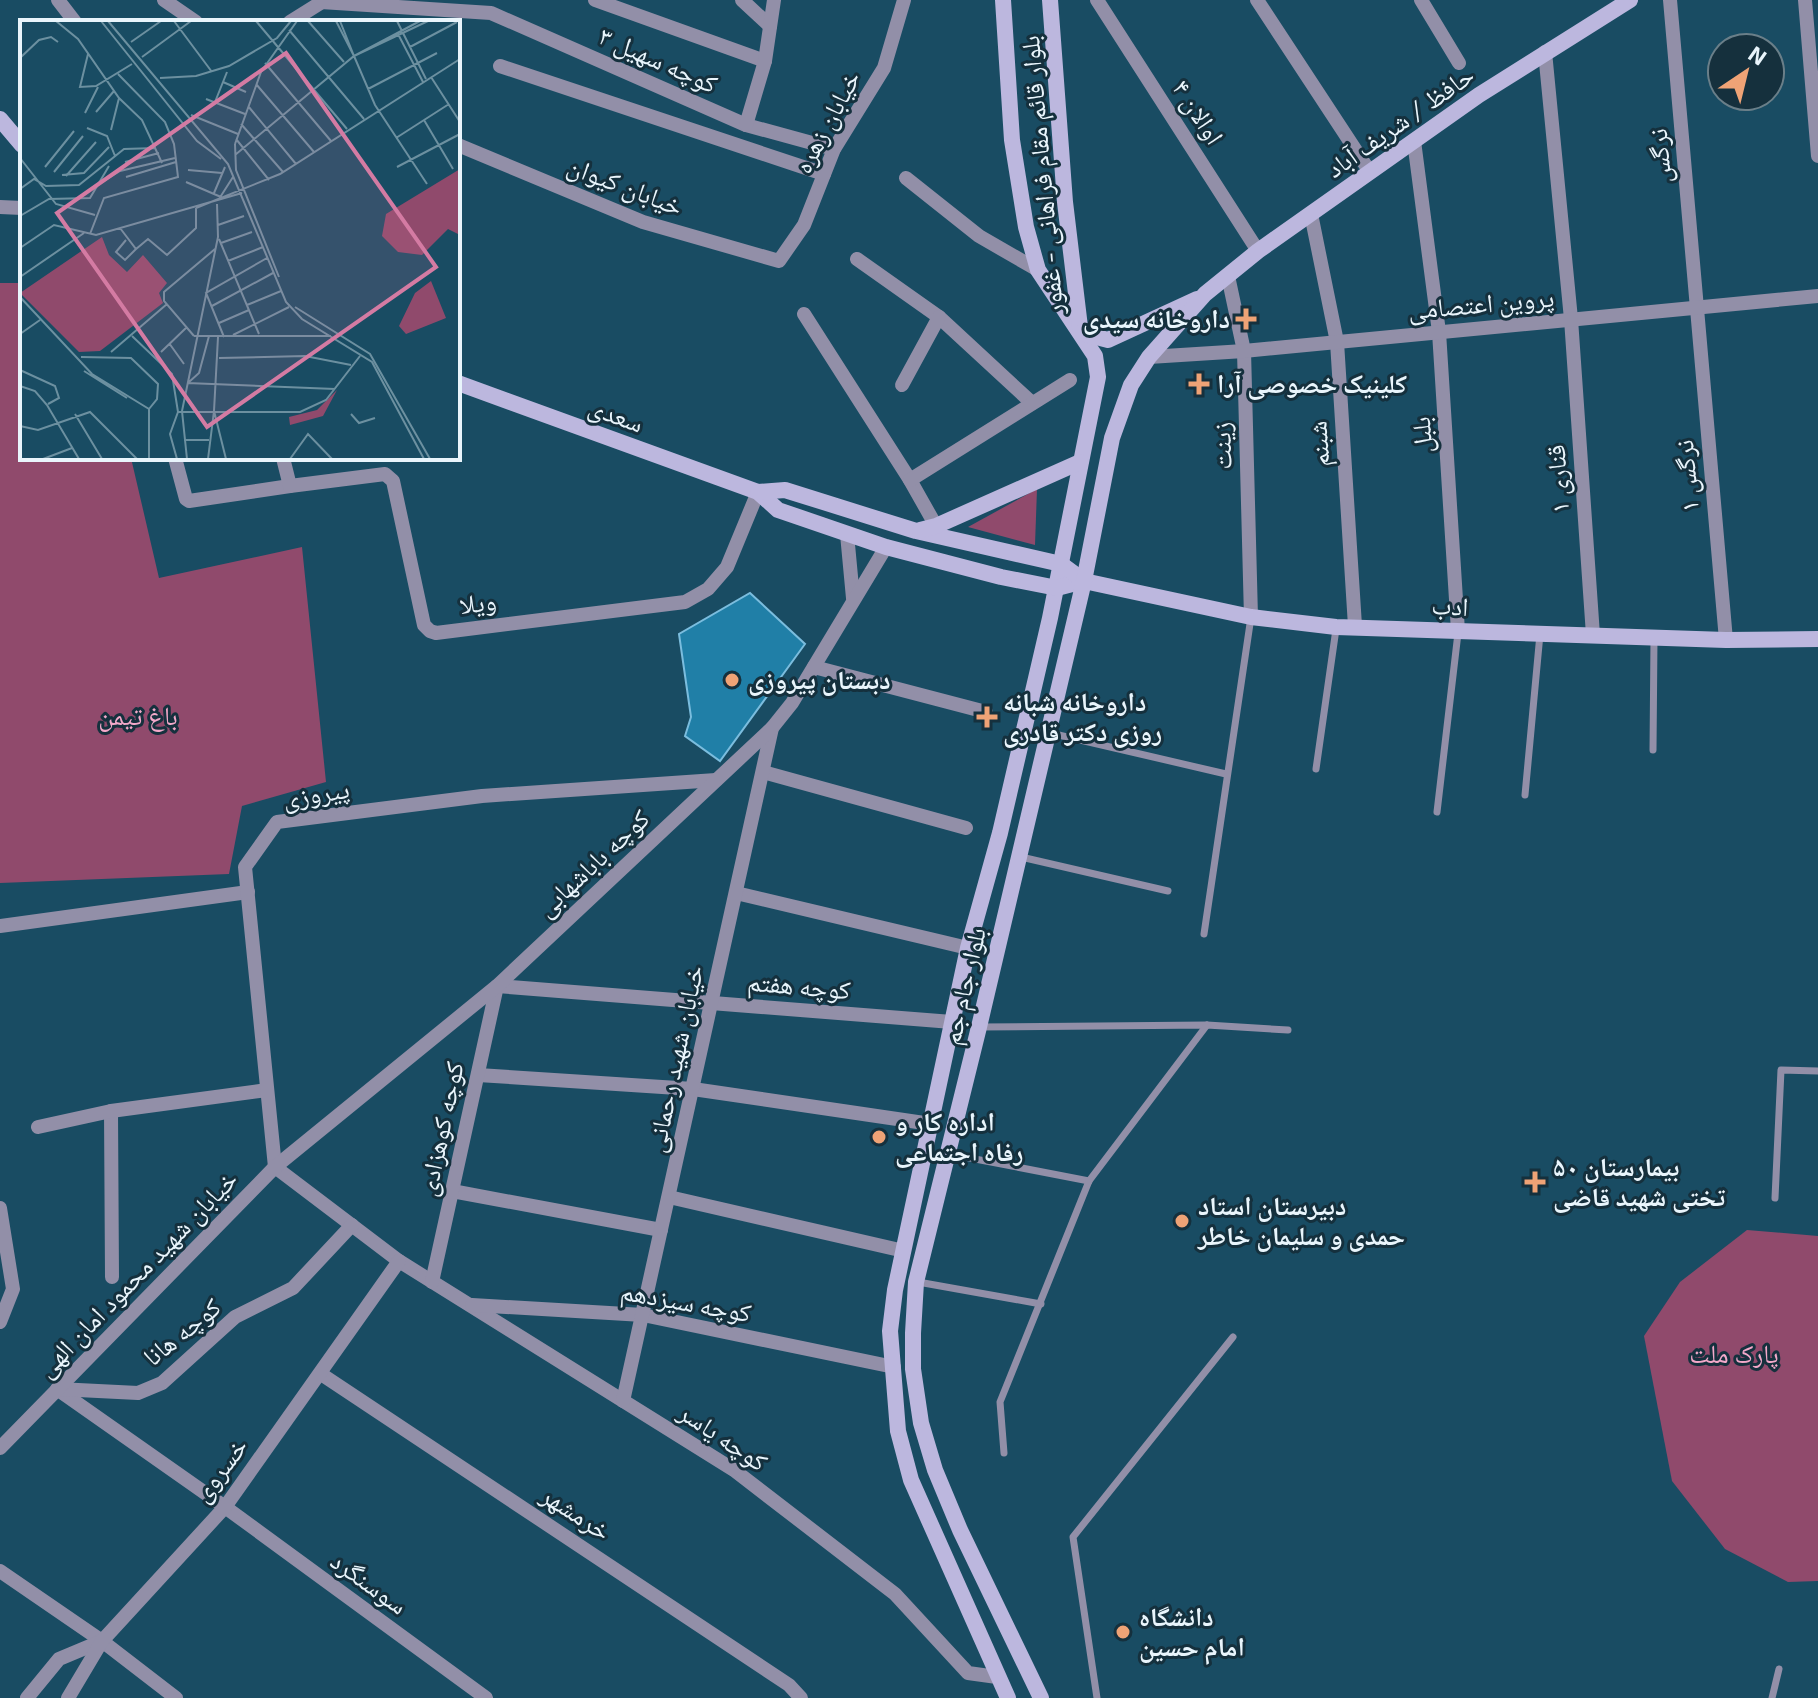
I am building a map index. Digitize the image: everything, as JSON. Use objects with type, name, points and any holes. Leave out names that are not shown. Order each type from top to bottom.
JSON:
[{"type":"main road","name":"بلوار قائم مقام فراهانی - غفور","points":[[1003,0],[1012,140],[1026,227],[1038,270],[1081,333]]},
{"type":"main road","name":"بلوار قائم مقام فراهانی - غفور","points":[[1050,0],[1065,202],[1081,333]]},
{"type":"main road","name":"حافظ / شریف آباد","points":[[1205,294],[1258,251],[1414,141],[1545,52],[1630,0]]},
{"type":"main road","points":[[0,119],[20,143]]},
{"type":"main road","points":[[1081,333],[1108,340],[1205,294]]},
{"type":"main road","name":"بلوار جام جم","points":[[1041,1698],[960,1530],[935,1470],[921,1423],[913,1369],[916,1282],[1084,581],[1112,438],[1131,385],[1149,357],[1205,294]]},
{"type":"main road","name":"بلوار جام جم","points":[[1008,1698],[911,1480],[898,1431],[890,1331],[895,1290],[968,948],[1007,805],[1057,588],[1080,462],[1092,415],[1098,377],[1095,356],[1081,333]]},
{"type":"main road","name":"سعدی","points":[[460,384],[758,492],[778,510],[847,534],[1001,577],[1057,588]]},
{"type":"main road","points":[[916,531],[936,526],[1080,462]]},
{"type":"main road","name":"سعدی","points":[[758,492],[785,490],[916,531],[1061,564]]},
{"type":"main road","points":[[1061,564],[1084,581]]},
{"type":"main road","points":[[1057,588],[1084,581]]},
{"type":"main road","name":"ادب","points":[[1084,581],[1251,617],[1336,627],[1726,640],[1818,639]]},
{"type":"main road","points":[[952,1022],[979,1027]]},
{"type":"street","points":[[58,0],[73,20]]},
{"type":"street","points":[[164,0],[193,20]]},
{"type":"street","points":[[595,0],[765,61]]},
{"type":"street","points":[[742,0],[770,26]]},
{"type":"street","points":[[746,125],[765,61],[774,0]]},
{"type":"street","name":"خیابان زهره","points":[[779,261],[804,225],[834,149],[884,68],[904,0]]},
{"type":"street","name":"اوالان ۴","points":[[1097,0],[1258,251]]},
{"type":"street","points":[[1257,0],[1370,172]]},
{"type":"street","points":[[1421,0],[1459,63]]},
{"type":"street","name":"نرگس","points":[[1670,0],[1697,307]]},
{"type":"street","points":[[1805,0],[1818,156]]},
{"type":"street","points":[[293,20],[323,1]]},
{"type":"street","name":"کوچه سهیل ۳","points":[[323,1],[491,13],[746,125],[834,149]]},
{"type":"street","name":"قناری ۱","points":[[1545,52],[1571,319],[1593,635]]},
{"type":"street","name":"کوچه سهیل ۳","points":[[500,66],[824,174]]},
{"type":"street","name":"بلبل","points":[[1414,141],[1439,332],[1458,631]]},
{"type":"street","name":"خیابان کیوان","points":[[460,146],[643,222],[779,261]]},
{"type":"street","points":[[906,178],[979,236],[1038,270]]},
{"type":"street","points":[[0,207],[20,208]]},
{"type":"street","name":"شبنم","points":[[1311,214],[1337,342],[1355,626]]},
{"type":"street","points":[[857,259],[939,317],[1032,403]]},
{"type":"street","name":"زینت","points":[[1228,276],[1244,351],[1251,617]]},
{"type":"street","name":"پروین اعتصامی","points":[[1149,357],[1244,351],[1818,296]]},
{"type":"street","name":"نرگس ۱","points":[[1697,307],[1726,640]]},
{"type":"street","points":[[804,314],[936,526]]},
{"type":"street","points":[[902,385],[939,317]]},
{"type":"street","points":[[910,480],[1070,380]]},
{"type":"street","points":[[176,460],[189,501],[290,486],[284,460]]},
{"type":"street","name":"ویلا","points":[[290,486],[385,474],[390,476],[424,625],[436,633],[685,602],[708,589],[727,567],[758,492]]},
{"type":"street","points":[[847,534],[853,598]]},
{"type":"street","name":"کوچه باباشهابی","points":[[275,1167],[497,986],[772,728],[792,703],[886,547]]},
{"type":"street","points":[[814,667],[986,712]]},
{"type":"street","name":"خیابان شهید رحمانی","points":[[623,1401],[772,728]]},
{"type":"street","points":[[763,772],[966,828]]},
{"type":"street","name":"پیروزی","points":[[275,1167],[245,867],[277,822],[482,796],[716,780]]},
{"type":"street","points":[[0,926],[248,892]]},
{"type":"street","points":[[736,893],[968,948]]},
{"type":"street","name":"کوچه هفتم","points":[[497,986],[952,1022]]},
{"type":"street","name":"کوچه کوهزادی","points":[[432,1282],[497,986]]},
{"type":"street","points":[[478,1075],[693,1089],[931,1124]]},
{"type":"street","points":[[38,1127],[111,1111],[267,1090]]},
{"type":"street","points":[[111,1111],[112,1277]]},
{"type":"street","name":"کوچه یاسر","points":[[275,1167],[399,1261],[734,1470],[895,1594],[968,1673],[997,1677]]},
{"type":"street","name":"خیابان شهید محمود امان الهی","points":[[0,1448],[275,1167]]},
{"type":"street","points":[[452,1191],[661,1230]]},
{"type":"street","points":[[669,1197],[904,1251]]},
{"type":"street","points":[[0,1208],[13,1289],[0,1322]]},
{"type":"street","name":"کوچه هانا","points":[[57,1389],[138,1393],[162,1383],[235,1317],[293,1288],[352,1225]]},
{"type":"street","name":"خسروی","points":[[68,1698],[102,1641],[225,1507],[399,1261]]},
{"type":"street","name":"کوچه سیزدهم","points":[[468,1304],[643,1315],[894,1367]]},
{"type":"street","name":"خرمشهر","points":[[321,1374],[789,1685],[801,1698]]},
{"type":"street","name":"سوسنگرد","points":[[57,1389],[225,1507],[486,1698]]},
{"type":"street","points":[[0,1571],[102,1641],[176,1698]]},
{"type":"street","points":[[27,1698],[59,1659],[102,1641]]},
{"type":"lane","points":[[1204,934],[1251,617]]},
{"type":"lane","points":[[1316,769],[1336,627]]},
{"type":"lane","points":[[1437,812],[1458,631]]},
{"type":"lane","points":[[1525,795],[1540,634]]},
{"type":"lane","points":[[1653,750],[1654,637]]},
{"type":"lane","points":[[1048,732],[1226,774]]},
{"type":"lane","points":[[1019,857],[1168,891]]},
{"type":"lane","points":[[979,1027],[1207,1025],[1288,1030]]},
{"type":"lane","points":[[1004,1453],[1000,1402],[1089,1181],[1207,1025]]},
{"type":"lane","points":[[1775,1198],[1781,1070],[1818,1071]]},
{"type":"lane","points":[[947,1154],[1089,1181]]},
{"type":"lane","points":[[916,1282],[1041,1304]]},
{"type":"lane","points":[[1097,1698],[1073,1537],[1233,1337]]},
{"type":"lane","points":[[1772,1698],[1779,1669]]},
{"type":"green space","name":"باغ تیمن","points":[[0,283],[20,283],[20,460],[131,460],[159,578],[302,547],[326,782],[242,806],[229,874],[0,883]]},
{"type":"green space","points":[[1037,489],[1035,545],[968,527]]},
{"type":"green space","name":"پارک ملت","points":[[1747,1230],[1818,1236],[1818,1581],[1788,1582],[1725,1549],[1672,1481],[1644,1336],[1680,1282]]},
{"type":"building","name":"دبستان پیروزی","points":[[750,593],[805,644],[720,761],[685,736],[691,717],[679,634]]},
{"type":"place","name":"داروخانه سیدی","points":[[1246,319]]},
{"type":"place","name":"کلینیک خصوصی آرا","points":[[1199,384]]},
{"type":"place","name":"دبستان پیروزی","points":[[732,680]]},
{"type":"place","name":"داروخانه شبانه روزی دکتر قادری","points":[[987,717]]},
{"type":"place","name":"اداره کار و رفاه اجتماعی","points":[[879,1137]]},
{"type":"place","name":"بیمارستان ۵۰ تختی شهید قاضی","points":[[1535,1182]]},
{"type":"place","name":"دبیرستان استاد حمدی و سلیمان خاطر","points":[[1182,1221]]},
{"type":"place","name":"دانشگاه امام حسین","points":[[1123,1632]]}]
